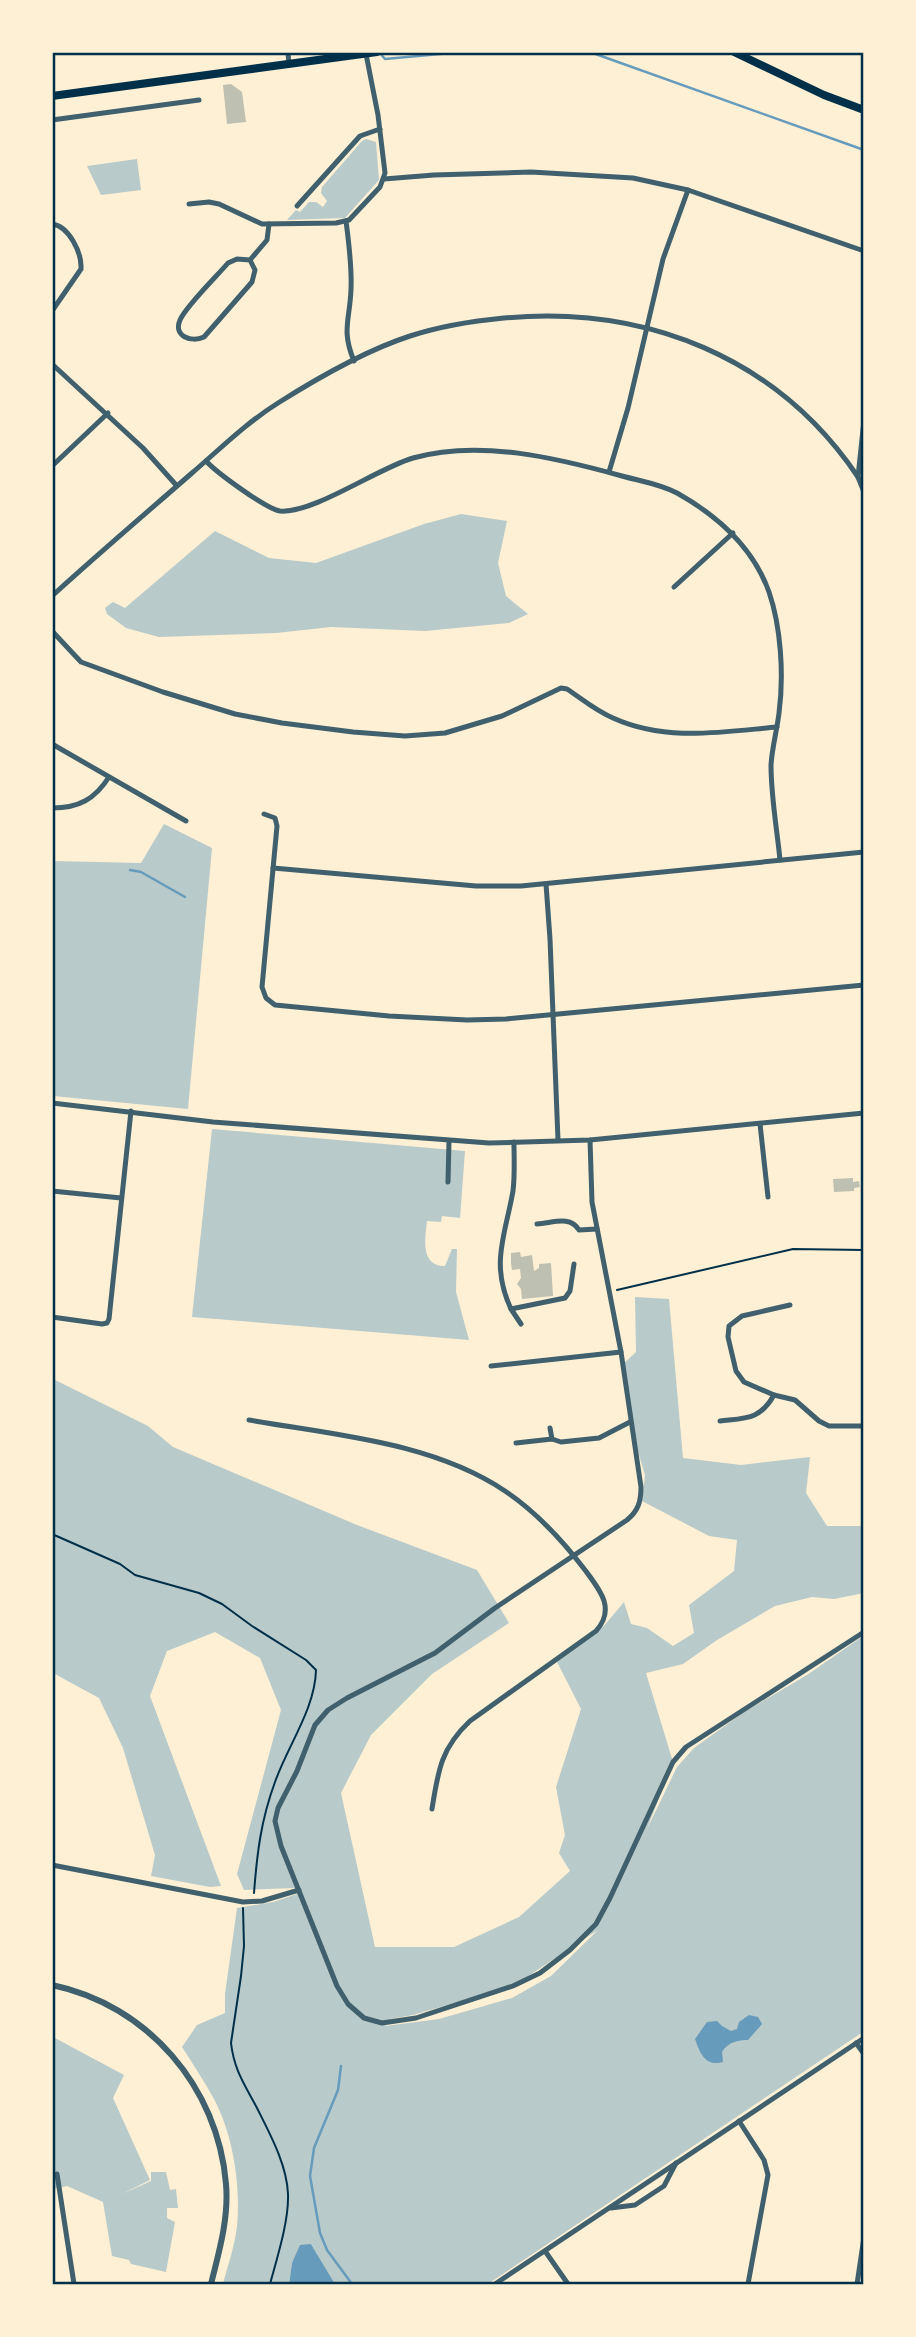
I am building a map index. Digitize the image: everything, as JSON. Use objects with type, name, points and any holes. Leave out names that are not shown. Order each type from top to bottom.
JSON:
[{"type":"main road","points":[[734,52],[824,95],[863,110]]},
{"type":"main road","points":[[52,96],[373,53]]},
{"type":"street","points":[[288,52],[289,65]]},
{"type":"street","points":[[189,204],[219,204],[253,221],[269,224],[346,221],[362,207],[384,180],[373,53]]},
{"type":"street","points":[[52,121],[198,100]]},
{"type":"street","points":[[297,206],[359,136],[380,129]]},
{"type":"street","points":[[384,180],[434,175],[570,173],[633,178],[688,190],[863,251]]},
{"type":"street","points":[[609,472],[628,408],[663,260],[688,190]]},
{"type":"street","points":[[346,221],[351,262],[347,343],[355,361]]},
{"type":"street","points":[[52,224],[65,229],[81,261],[81,269],[52,311]]},
{"type":"street","points":[[250,260],[267,240],[269,224]]},
{"type":"street","points":[[237,258],[250,260],[255,270],[252,282],[208,334],[198,340],[184,337],[179,330],[180,320],[193,303],[228,263],[237,258]]},
{"type":"street","points":[[52,596],[240,430],[275,405],[355,361],[408,336],[454,324],[483,320],[577,316],[647,327],[715,352],[761,379],[802,410],[825,433],[858,477],[863,492]]},
{"type":"street","points":[[52,364],[143,448],[177,486]]},
{"type":"street","points":[[52,466],[108,414]]},
{"type":"street","points":[[858,477],[863,420]]},
{"type":"street","points":[[206,461],[238,486],[280,511],[306,506],[397,464],[443,451],[475,450],[566,461],[609,472],[674,492],[715,518],[733,533],[757,568],[768,589],[776,615],[780,704],[772,775],[780,860]]},
{"type":"street","points":[[674,587],[733,533]]},
{"type":"street","points":[[52,631],[81,662],[202,705],[282,723],[405,736],[445,733],[493,719],[561,688],[567,689],[612,718],[636,728],[656,732],[693,734],[777,727]]},
{"type":"street","points":[[52,744],[186,821]]},
{"type":"street","points":[[52,808],[63,808],[87,801],[100,791],[109,777]]},
{"type":"street","points":[[264,814],[272,816],[276,821],[262,987],[266,998],[275,1005],[467,1020],[553,1015],[863,985]]},
{"type":"street","points":[[273,868],[476,886],[546,884],[863,852]]},
{"type":"street","points":[[546,884],[558,1140]]},
{"type":"street","points":[[52,1103],[213,1122],[449,1141],[514,1142],[590,1140],[863,1113]]},
{"type":"street","points":[[52,1317],[102,1324],[109,1319],[131,1111]]},
{"type":"street","points":[[760,1124],[768,1197]]},
{"type":"street","points":[[590,1140],[592,1202],[621,1352],[641,1487],[638,1509],[627,1520],[495,1608],[435,1653],[347,1698],[328,1710],[315,1725],[297,1771],[278,1808],[275,1821],[281,1846],[337,1986],[348,2004],[364,2018],[382,2022],[406,2020],[513,1986],[540,1973],[570,1950],[596,1924],[673,1762],[686,1747],[863,1632]]},
{"type":"street","points":[[448,1182],[449,1141]]},
{"type":"street","points":[[514,1142],[514,1185],[501,1238],[500,1266],[505,1297],[521,1324]]},
{"type":"street","points":[[52,1191],[121,1198]]},
{"type":"street","points":[[537,1224],[565,1220],[574,1223],[578,1234],[597,1229]]},
{"type":"street","points":[[511,1309],[565,1298],[570,1291],[575,1264]]},
{"type":"street","points":[[790,1305],[742,1316],[732,1322],[728,1332],[739,1377],[751,1386],[795,1400],[819,1421],[829,1426],[863,1426]]},
{"type":"street","points":[[491,1366],[621,1352]]},
{"type":"street","points":[[720,1421],[755,1416],[774,1395]]},
{"type":"street","points":[[248,1420],[386,1445],[456,1466],[505,1491],[554,1532],[575,1556],[604,1598],[606,1608],[603,1623],[596,1631],[470,1721],[456,1734],[447,1747],[438,1772],[432,1809]]},
{"type":"street","points":[[516,1443],[599,1438],[630,1422]]},
{"type":"street","points":[[550,1428],[552,1439]]},
{"type":"street","points":[[52,1865],[243,1902],[299,1890]]},
{"type":"street","points":[[52,1984],[96,1998],[132,2019],[176,2059],[191,2079],[218,2140],[226,2185],[224,2226],[211,2284]]},
{"type":"street","points":[[495,2284],[863,2038]]},
{"type":"street","points":[[856,2043],[863,2054]]},
{"type":"street","points":[[739,2121],[764,2160],[768,2175],[748,2284]]},
{"type":"street","points":[[607,2209],[635,2205],[664,2186],[676,2163]]},
{"type":"street","points":[[57,2174],[74,2284]]},
{"type":"street","points":[[857,2284],[863,2237]]},
{"type":"street","points":[[545,2251],[568,2284]]},
{"type":"path","points":[[610,1292],[793,1249],[863,1250]]},
{"type":"path","points":[[52,1534],[120,1564],[135,1575],[199,1593],[222,1604],[306,1660],[316,1670],[316,1680],[305,1715],[276,1779],[261,1822],[253,1901]]},
{"type":"path","points":[[243,1902],[244,1946],[231,2043],[233,2058],[287,2180],[288,2197],[270,2284]]},
{"type":"shaded area","points":[[366,139],[376,142],[379,180],[345,218],[287,220],[309,202],[316,202],[323,207],[327,201],[321,193],[322,187]]},
{"type":"shaded area","points":[[137,159],[141,190],[101,195],[87,166]]},
{"type":"shaded area","points":[[461,514],[507,521],[498,563],[506,596],[528,614],[509,623],[425,631],[331,627],[276,633],[159,637],[126,628],[107,614],[105,608],[113,602],[125,608],[215,531],[269,558],[316,563],[424,524]]},
{"type":"shaded area","points":[[164,824],[212,848],[188,1109],[53,1096],[53,861],[141,863]]},
{"type":"shaded area","points":[[212,1129],[465,1151],[460,1218],[442,1216],[441,1222],[427,1221],[425,1243],[428,1256],[437,1265],[445,1266],[452,1249],[457,1249],[456,1292],[469,1340],[192,1317]]},
{"type":"shaded area","points":[[635,1297],[669,1299],[683,1458],[741,1465],[810,1457],[806,1493],[827,1526],[863,1526],[864,1593],[834,1599],[812,1597],[775,1606],[717,1640],[683,1664],[646,1673],[673,1762],[647,1829],[677,1767],[694,1748],[744,1712],[807,1675],[863,1636],[863,2032],[488,2284],[335,2284],[311,2244],[292,2263],[289,2284],[223,2284],[237,2226],[238,2194],[234,2161],[221,2113],[182,2047],[197,2025],[225,2013],[225,1994],[237,1908],[273,1902],[297,1894],[296,1888],[244,1890],[237,1874],[281,1710],[260,1658],[215,1632],[167,1651],[150,1696],[221,1886],[210,1887],[151,1876],[155,1855],[123,1748],[99,1698],[53,1673],[53,1379],[148,1426],[173,1447],[357,1525],[477,1570],[509,1623],[432,1674],[371,1735],[341,1793],[375,1947],[454,1947],[519,1917],[570,1871],[559,1853],[565,1835],[556,1787],[581,1709],[557,1662],[603,1627],[624,1602],[631,1624],[647,1628],[673,1646],[694,1633],[689,1605],[734,1571],[737,1540],[709,1536],[642,1501],[645,1475],[633,1435],[623,1364],[636,1352]],"holes":[[[598,1930],[551,1976],[512,1998],[439,2019],[385,2026],[390,2019],[513,1986]]]},
{"type":"shaded area","points":[[53,2037],[124,2075],[113,2098],[150,2180],[122,2194],[151,2181],[151,2172],[166,2172],[170,2190],[176,2189],[178,2208],[167,2208],[167,2218],[175,2222],[166,2272],[131,2264],[129,2260],[112,2256],[103,2202],[67,2186],[53,2189]]},
{"type":"water","points":[[749,2015],[758,2017],[762,2024],[748,2040],[727,2046],[722,2052],[723,2062],[712,2062],[704,2058],[695,2039],[707,2022],[717,2021],[731,2031],[737,2029],[739,2022]]},
{"type":"water","points":[[311,2244],[335,2284],[289,2284],[292,2263],[300,2245]]},
{"type":"building","points":[[231,84],[242,92],[246,122],[227,124],[223,85]]},
{"type":"building","points":[[853,1178],[853,1182],[859,1181],[860,1187],[854,1188],[854,1191],[834,1192],[833,1179]]},
{"type":"building","points":[[520,1252],[521,1257],[532,1255],[534,1271],[539,1268],[539,1264],[551,1263],[553,1296],[522,1299],[521,1289],[517,1284],[521,1278],[520,1269],[512,1270],[511,1263],[511,1253]]},
{"type":"waterway","points":[[379,52],[385,59],[462,52]]},
{"type":"waterway","points":[[590,52],[864,150]]},
{"type":"waterway","points":[[130,870],[141,872],[185,897]]},
{"type":"waterway","points":[[341,2066],[338,2090],[314,2148],[310,2176],[320,2233],[327,2250],[352,2284]]}]
